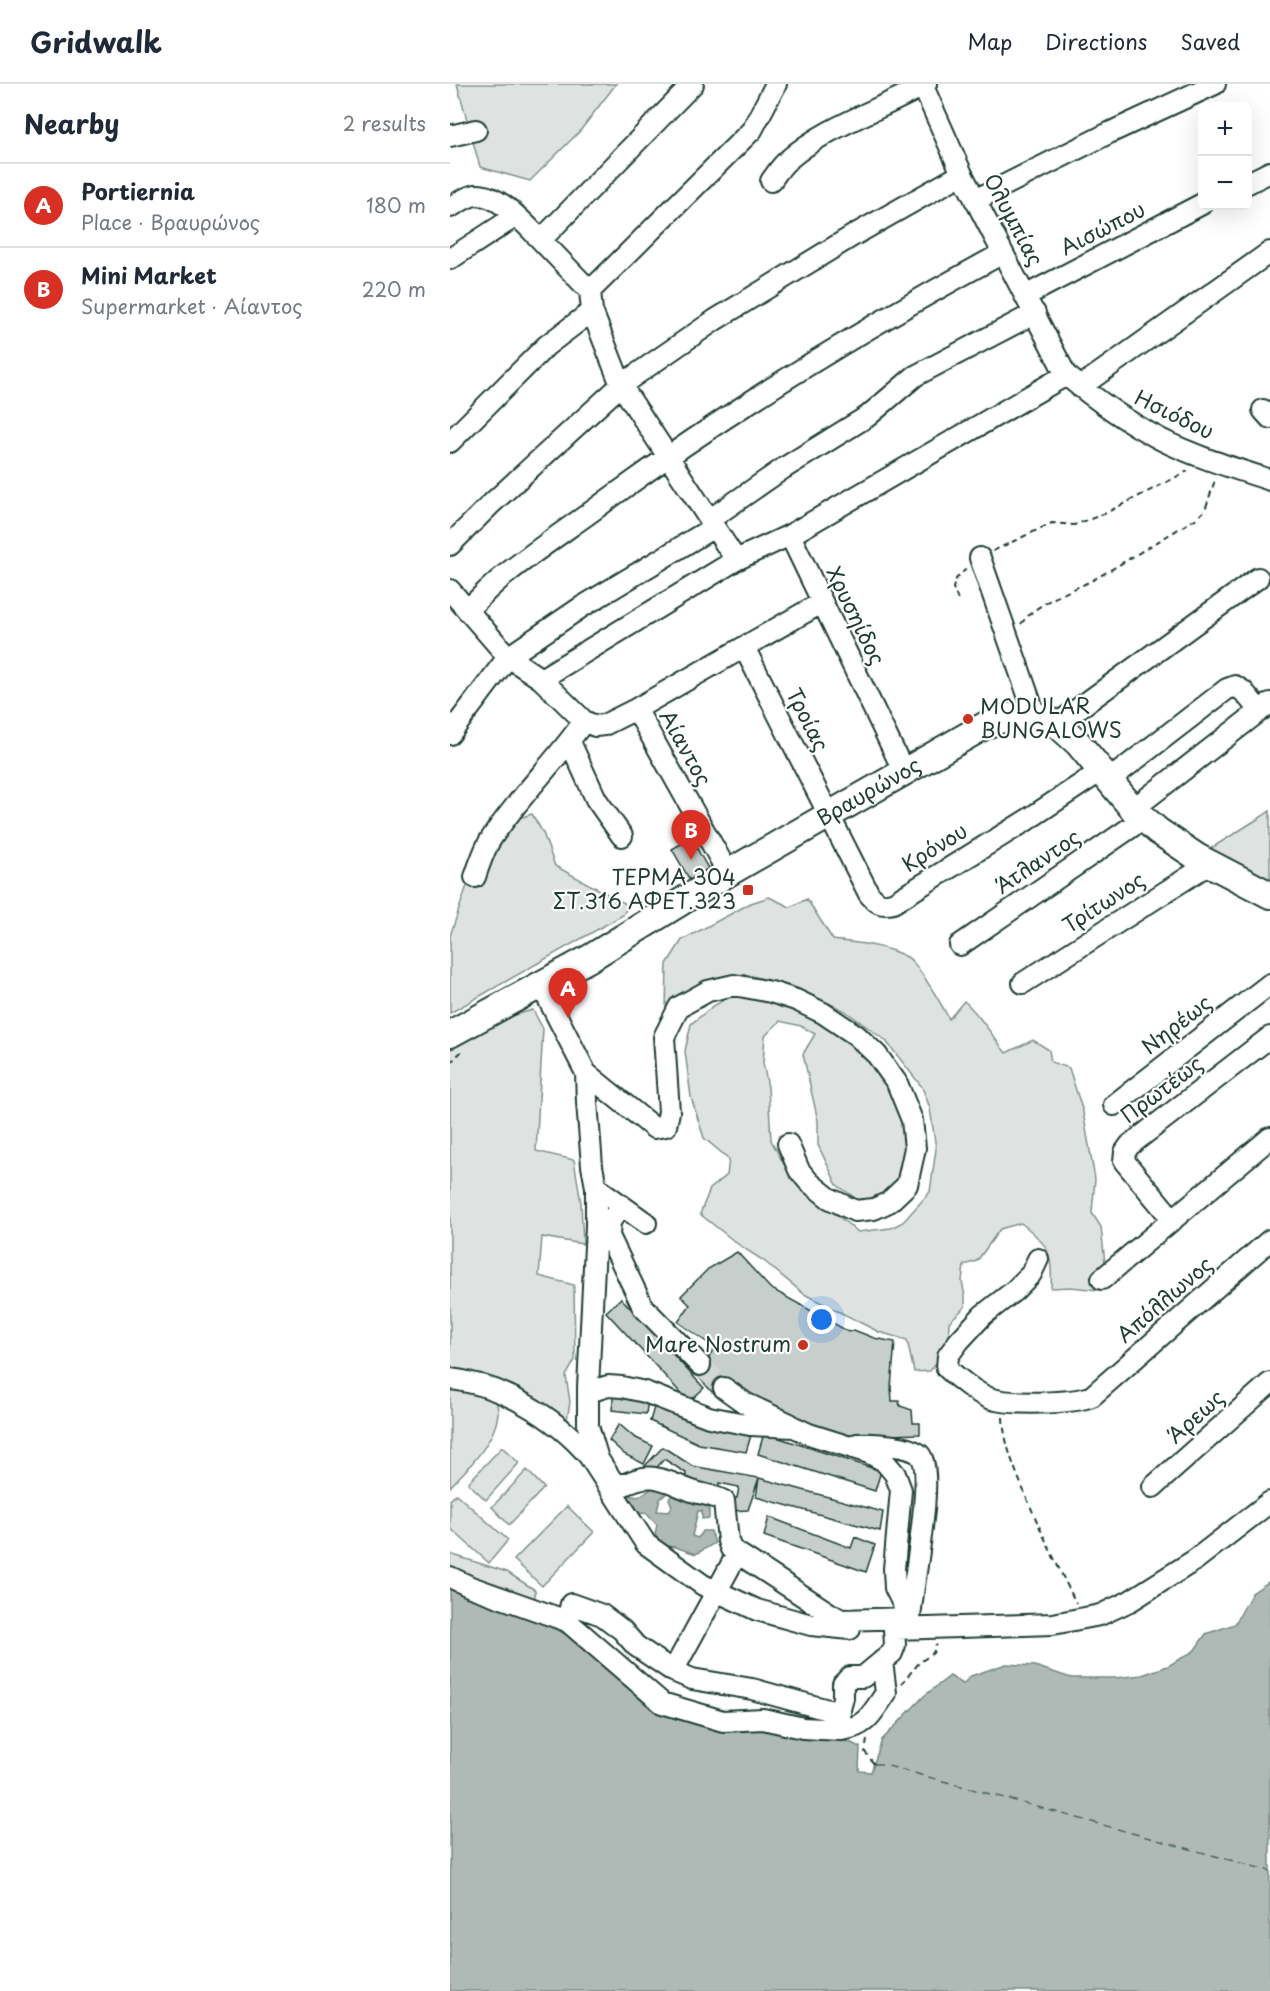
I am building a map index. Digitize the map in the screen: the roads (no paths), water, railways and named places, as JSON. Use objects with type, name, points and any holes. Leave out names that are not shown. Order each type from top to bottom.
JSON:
[{"type":"main road","name":"Βραυρώνος","points":[[450,1034],[541,985],[828,815],[986,725],[1007,717],[1046,719]]},
{"type":"main road","points":[[1046,719],[1071,735],[1138,814],[1179,846],[1270,895]]},
{"type":"street","points":[[540,240],[693,84]]},
{"type":"street","points":[[450,442],[591,301],[752,130],[776,84]]},
{"type":"street","points":[[975,200],[1109,133],[1215,84]]},
{"type":"street","points":[[771,181],[786,161],[803,148],[850,120],[923,85]]},
{"type":"street","name":"Ολυμπίας","points":[[923,85],[975,200],[1073,381]]},
{"type":"street","points":[[450,136],[476,130]]},
{"type":"street","points":[[1252,181],[1270,172]]},
{"type":"street","points":[[450,545],[490,505],[621,385],[715,320],[854,235],[962,174]]},
{"type":"street","points":[[450,207],[471,196],[480,195],[505,206],[540,240],[591,301],[621,385],[736,560]]},
{"type":"street","name":"Αισώπου","points":[[1026,296],[1198,207]]},
{"type":"street","points":[[450,259],[516,216]]},
{"type":"street","points":[[541,679],[736,560],[790,535],[1073,381],[1270,252]]},
{"type":"street","points":[[467,610],[500,579],[667,457],[766,391],[920,298],[1003,253]]},
{"type":"street","points":[[450,735],[508,657],[712,523],[784,468],[868,416],[915,376],[1035,313]]},
{"type":"street","name":"Ησιόδου","points":[[1073,381],[1124,418],[1162,440],[1270,480]]},
{"type":"street","name":"Χρυσηίδος","points":[[790,535],[904,772]]},
{"type":"street","points":[[980,558],[1010,648],[1046,719],[1258,578]]},
{"type":"street","points":[[450,590],[508,657],[541,679],[584,721],[595,726],[604,725],[636,709],[821,603]]},
{"type":"street","name":"Τροίας","points":[[744,647],[828,815]]},
{"type":"street","points":[[1105,775],[1227,688],[1235,686],[1265,707]]},
{"type":"street","name":"Άτλαντος","points":[[960,945],[1138,814],[1265,707]]},
{"type":"street","name":"Αίαντος","points":[[636,709],[729,873]]},
{"type":"street","points":[[475,877],[488,844],[524,794],[570,742],[584,721]]},
{"type":"street","points":[[570,742],[596,799],[622,836]]},
{"type":"street","name":"Κρόνου","points":[[828,815],[870,894],[876,903],[884,905],[893,903],[1105,775]]},
{"type":"street","name":"Τρίτωνος","points":[[1023,983],[1209,864]]},
{"type":"street","name":"Νηρέως","points":[[1114,1105],[1270,984]]},
{"type":"street","points":[[541,985],[586,1073],[654,1128],[666,1126],[669,1112],[664,1036],[679,1007],[708,991],[734,985],[771,992],[796,1000],[822,1013],[856,1035],[877,1055],[897,1083],[912,1120],[915,1148],[907,1185],[889,1202],[874,1209],[855,1211],[828,1198],[809,1182],[800,1170],[788,1144]]},
{"type":"street","name":"Πρωτέως","points":[[1173,1220],[1124,1161],[1125,1152],[1130,1145],[1270,1037]]},
{"type":"street","points":[[586,1073],[586,1102],[596,1187],[597,1226],[588,1426],[598,1459],[614,1482],[624,1485],[634,1479],[664,1477],[696,1492],[714,1495],[724,1501],[728,1541],[731,1549],[841,1620],[938,1629],[1053,1624],[1100,1615],[1149,1590],[1195,1560],[1270,1502]]},
{"type":"street","points":[[1102,1278],[1270,1138]]},
{"type":"street","points":[[596,1187],[646,1223]]},
{"type":"street","points":[[622,1206],[610,1221],[609,1236],[644,1307],[700,1365]]},
{"type":"street","name":"Απόλλωνος","points":[[1038,1259],[1031,1274],[1014,1291],[982,1315],[948,1356],[947,1368],[954,1375],[988,1397],[1004,1402],[1063,1402],[1082,1400],[1092,1396],[1270,1240]]},
{"type":"street","points":[[450,1379],[467,1380],[504,1393],[550,1422],[579,1444],[646,1544],[715,1591],[757,1610],[811,1625],[905,1625]]},
{"type":"street","name":"Άρεως","points":[[1153,1487],[1270,1383]]},
{"type":"street","points":[[589,1392],[608,1386],[622,1387],[645,1392],[709,1417],[750,1425],[794,1426]]},
{"type":"street","points":[[724,1388],[745,1402],[809,1434],[869,1453],[884,1461],[895,1474],[901,1490],[895,1538],[894,1578],[905,1625]]},
{"type":"street","points":[[841,1731],[840,1711],[843,1684],[850,1677],[863,1677],[891,1653],[905,1625],[926,1489],[924,1464],[920,1455],[911,1450],[871,1443],[846,1445]]},
{"type":"street","points":[[673,1671],[737,1554]]},
{"type":"street","points":[[450,1577],[471,1587],[567,1621],[662,1703],[723,1720],[763,1719],[802,1728],[841,1731],[855,1729],[863,1725],[886,1693],[882,1661]]},
{"type":"street","points":[[567,1621],[571,1604],[602,1615],[622,1630],[636,1646],[673,1671],[692,1679],[752,1689],[839,1713],[840,1711]]},
{"type":"tunnel","points":[[700,1365],[724,1388]]},
{"type":"place","name":"MODULAR BUNGALOWS","points":[[968,719]]},
{"type":"place","name":"Mini Market","points":[[691,860]]},
{"type":"place","name":"ΤΕΡΜΑ 304 ΣΤ.316 ΑΦΕΤ.323","points":[[748,890]]},
{"type":"place","name":"Portiernia","points":[[568,1018]]},
{"type":"place","name":"Mare Nostrum","points":[[803,1345]]}]
